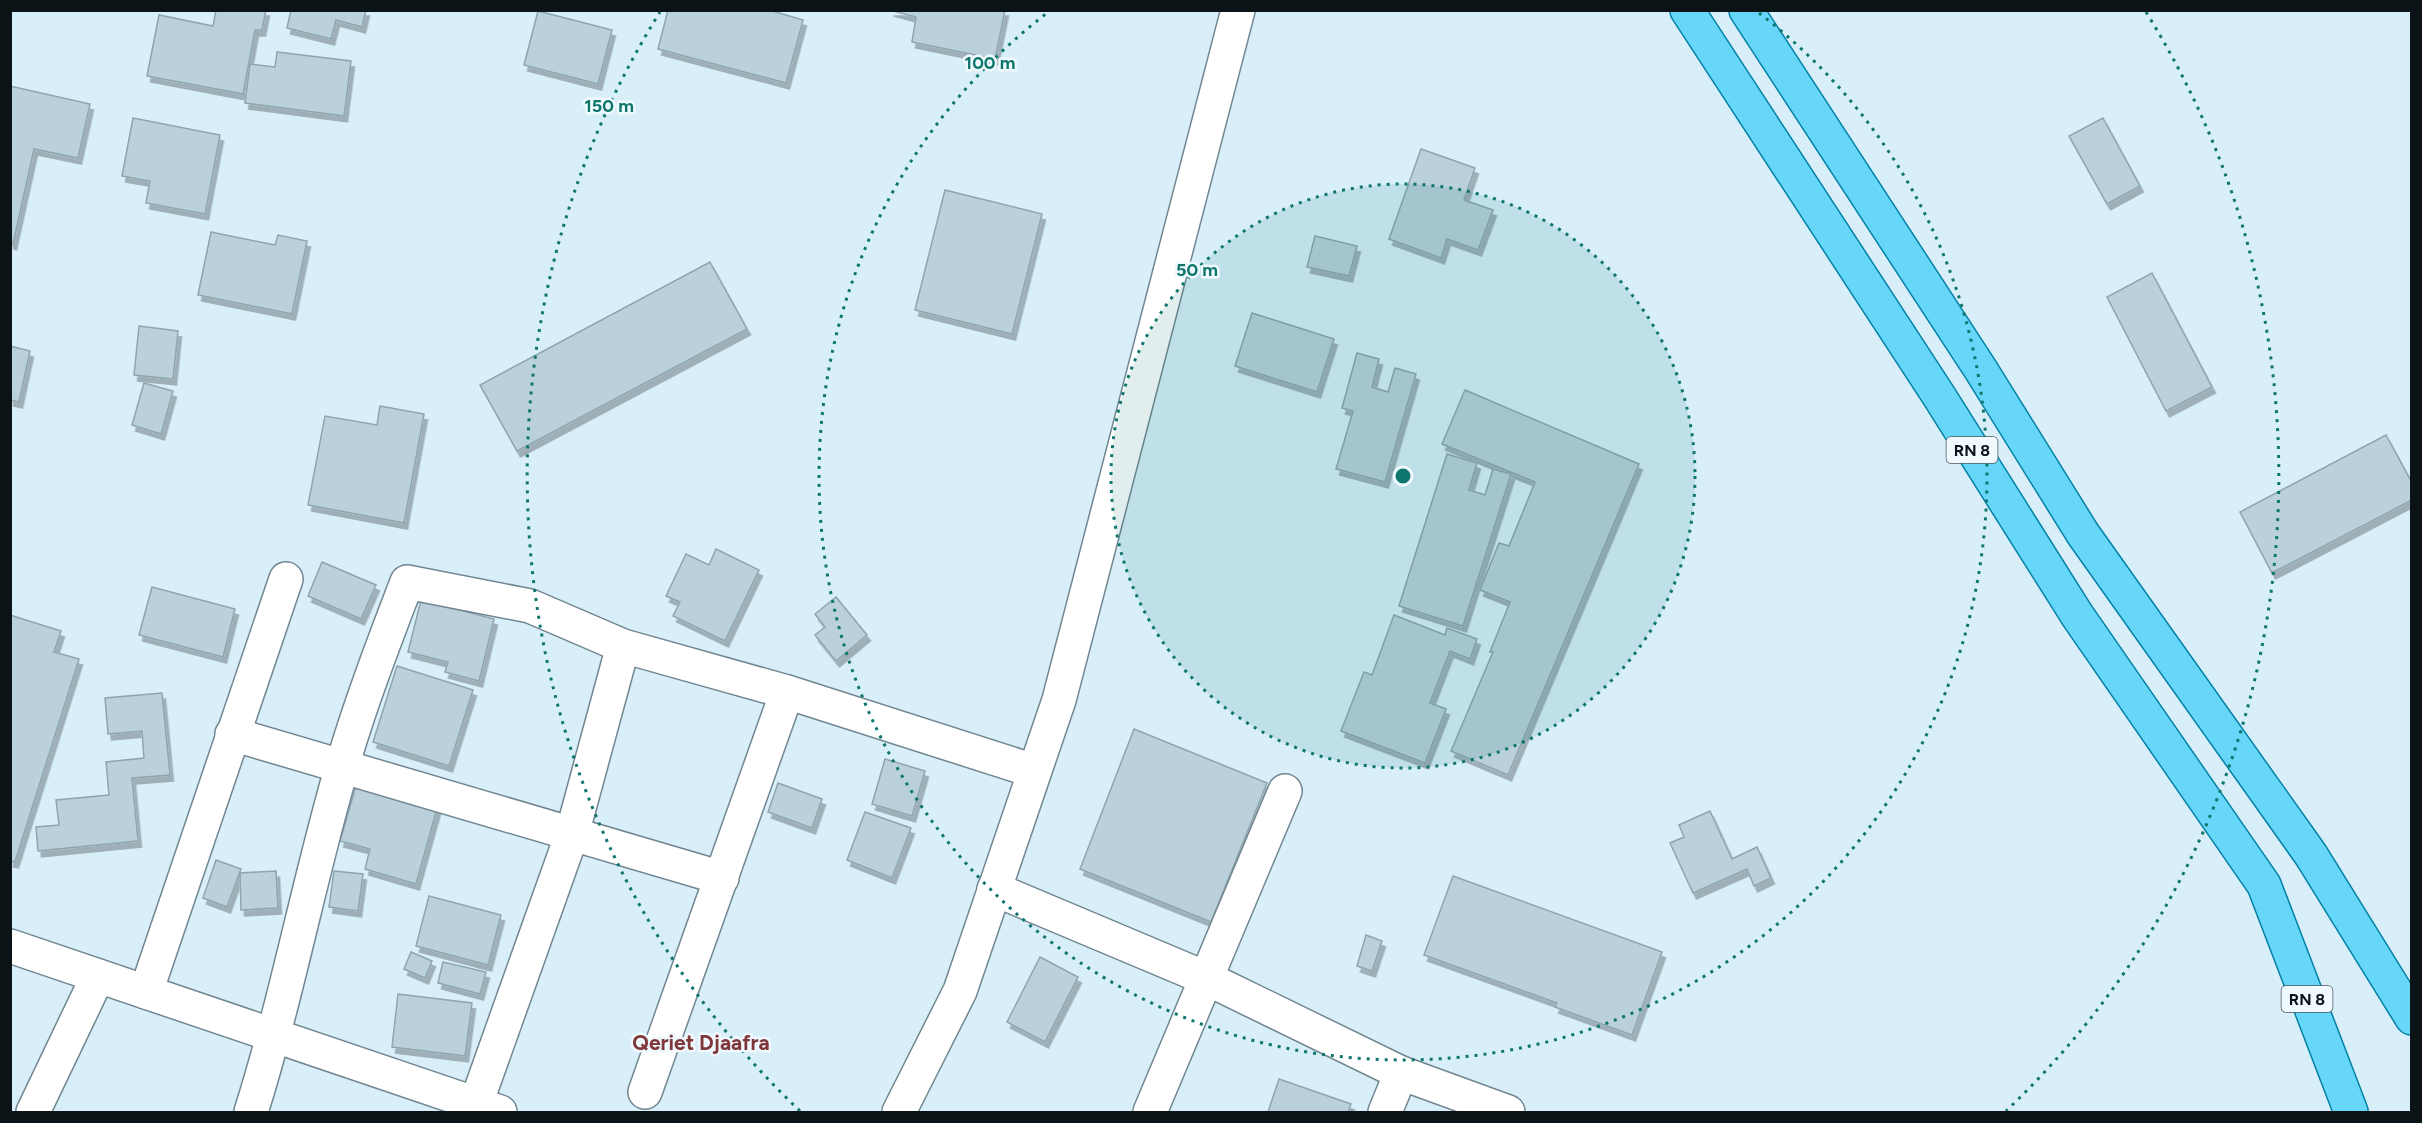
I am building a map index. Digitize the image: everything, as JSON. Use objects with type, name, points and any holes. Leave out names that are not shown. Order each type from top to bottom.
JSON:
[{"type":"main road","name":"RN 8","points":[[1687,10],[1939,396],[2077,615],[2264,885],[2350,1113]]},
{"type":"main road","name":"RN 8","points":[[1746,10],[1975,360],[2083,534],[2311,855],[2412,1018]]},
{"type":"street","points":[[899,1113],[960,991],[1059,699],[1238,10]]},
{"type":"street","points":[[146,992],[286,579]]},
{"type":"street","points":[[251,1113],[275,1036],[342,765],[373,669],[407,582],[530,606],[622,646],[787,692],[1035,771]]},
{"type":"street","points":[[10,946],[483,1110],[572,834],[622,646]]},
{"type":"street","points":[[645,1092],[787,692]]},
{"type":"street","points":[[232,734],[722,878]]},
{"type":"street","points":[[1150,1113],[1208,979],[1284,791]]},
{"type":"street","points":[[994,889],[1208,979],[1401,1073],[1508,1113]]},
{"type":"street","points":[[33,1113],[98,976]]},
{"type":"street","points":[[1385,1113],[1401,1073]]},
{"type":"building","points":[[216,10],[266,10],[262,30],[255,30],[243,94],[147,76],[159,15],[213,26]]},
{"type":"building","points":[[291,10],[366,10],[362,27],[336,20],[331,39],[287,28]]},
{"type":"building","points":[[668,10],[769,10],[803,20],[786,83],[658,49]]},
{"type":"building","points":[[890,10],[1005,10],[995,59],[912,42],[916,17]]},
{"type":"building","points":[[538,11],[612,30],[598,84],[524,65]]},
{"type":"building","points":[[277,52],[351,61],[344,116],[245,103],[250,64],[275,67]]},
{"type":"building","points":[[10,86],[90,104],[78,158],[34,149],[13,244],[10,243]]},
{"type":"building","points":[[133,118],[220,135],[205,214],[146,203],[150,181],[122,176]]},
{"type":"building","points":[[2103,118],[2140,186],[2107,204],[2069,136]]},
{"type":"building","points":[[1421,149],[1475,168],[1464,200],[1493,210],[1478,250],[1447,239],[1441,258],[1389,239]]},
{"type":"building","points":[[945,190],[1042,214],[1012,334],[915,310]]},
{"type":"building","points":[[211,232],[275,245],[278,235],[307,241],[292,314],[198,295]]},
{"type":"building","points":[[1315,236],[1357,246],[1349,276],[1307,267]]},
{"type":"building","points":[[710,262],[747,329],[517,451],[480,385]]},
{"type":"building","points":[[2152,273],[2212,387],[2166,411],[2107,297]]},
{"type":"building","points":[[1252,313],[1334,339],[1317,392],[1235,366]]},
{"type":"building","points":[[139,326],[178,331],[173,379],[134,375]]},
{"type":"building","points":[[10,346],[30,351],[19,402],[10,400]]},
{"type":"building","points":[[1357,353],[1379,359],[1372,387],[1388,392],[1395,368],[1416,374],[1385,482],[1336,469],[1353,411],[1342,408]]},
{"type":"building","points":[[144,383],[173,391],[161,434],[132,425]]},
{"type":"building","points":[[1465,390],[1639,464],[1508,775],[1451,751],[1493,652],[1490,652],[1510,602],[1480,590],[1499,543],[1509,546],[1535,482],[1442,444]]},
{"type":"building","points":[[380,406],[424,414],[404,523],[308,505],[325,416],[377,425]]},
{"type":"building","points":[[2386,435],[2412,483],[2412,500],[2272,573],[2240,512]]},
{"type":"building","points":[[1447,454],[1477,463],[1469,490],[1485,495],[1493,469],[1511,474],[1463,626],[1399,606]]},
{"type":"building","points":[[716,549],[759,570],[725,641],[673,616],[680,602],[666,596],[686,554],[709,565]]},
{"type":"building","points":[[322,562],[376,585],[361,619],[308,596]]},
{"type":"building","points":[[152,587],[235,609],[223,657],[139,635]]},
{"type":"building","points":[[836,597],[867,635],[836,661],[815,635],[825,627],[815,614]]},
{"type":"building","points":[[421,600],[494,619],[479,681],[445,672],[448,662],[408,652]]},
{"type":"building","points":[[10,615],[61,631],[54,652],[79,659],[15,862],[10,861]]},
{"type":"building","points":[[1394,615],[1445,635],[1447,628],[1477,639],[1470,659],[1450,651],[1430,703],[1446,709],[1425,763],[1341,731],[1364,672],[1372,675]]},
{"type":"building","points":[[397,666],[473,690],[449,766],[373,742]]},
{"type":"building","points":[[162,693],[170,775],[132,778],[138,841],[38,851],[36,827],[59,825],[56,800],[109,795],[106,762],[144,758],[142,731],[108,734],[105,698]]},
{"type":"building","points":[[1134,729],[1267,783],[1211,922],[1080,869]]},
{"type":"building","points":[[885,759],[925,771],[912,816],[872,804]]},
{"type":"building","points":[[358,779],[439,801],[416,884],[365,869],[370,849],[340,841]]},
{"type":"building","points":[[778,783],[822,799],[812,828],[768,812]]},
{"type":"building","points":[[1710,811],[1732,859],[1757,847],[1771,878],[1754,886],[1747,869],[1693,893],[1670,843],[1684,837],[1679,825]]},
{"type":"building","points":[[865,812],[911,828],[892,878],[847,860]]},
{"type":"building","points":[[216,860],[241,869],[227,907],[203,898]]},
{"type":"building","points":[[276,871],[278,908],[241,910],[240,873]]},
{"type":"building","points":[[334,871],[363,874],[358,911],[329,907]]},
{"type":"building","points":[[1453,876],[1662,952],[1632,1035],[1555,1007],[1557,1003],[1424,955]]},
{"type":"building","points":[[429,896],[501,915],[488,965],[416,946]]},
{"type":"building","points":[[1366,935],[1382,941],[1372,971],[1357,966]]},
{"type":"building","points":[[411,952],[432,961],[425,978],[404,969]]},
{"type":"building","points":[[1040,957],[1078,977],[1045,1042],[1007,1022]]},
{"type":"building","points":[[443,962],[486,972],[480,994],[438,983]]},
{"type":"building","points":[[398,994],[472,1003],[465,1056],[392,1047]]},
{"type":"building","points":[[1279,1079],[1351,1104],[1348,1112],[1268,1112]]},
{"type":"district","name":"Qeriet Djaafra","points":[[701,1042]]}]
